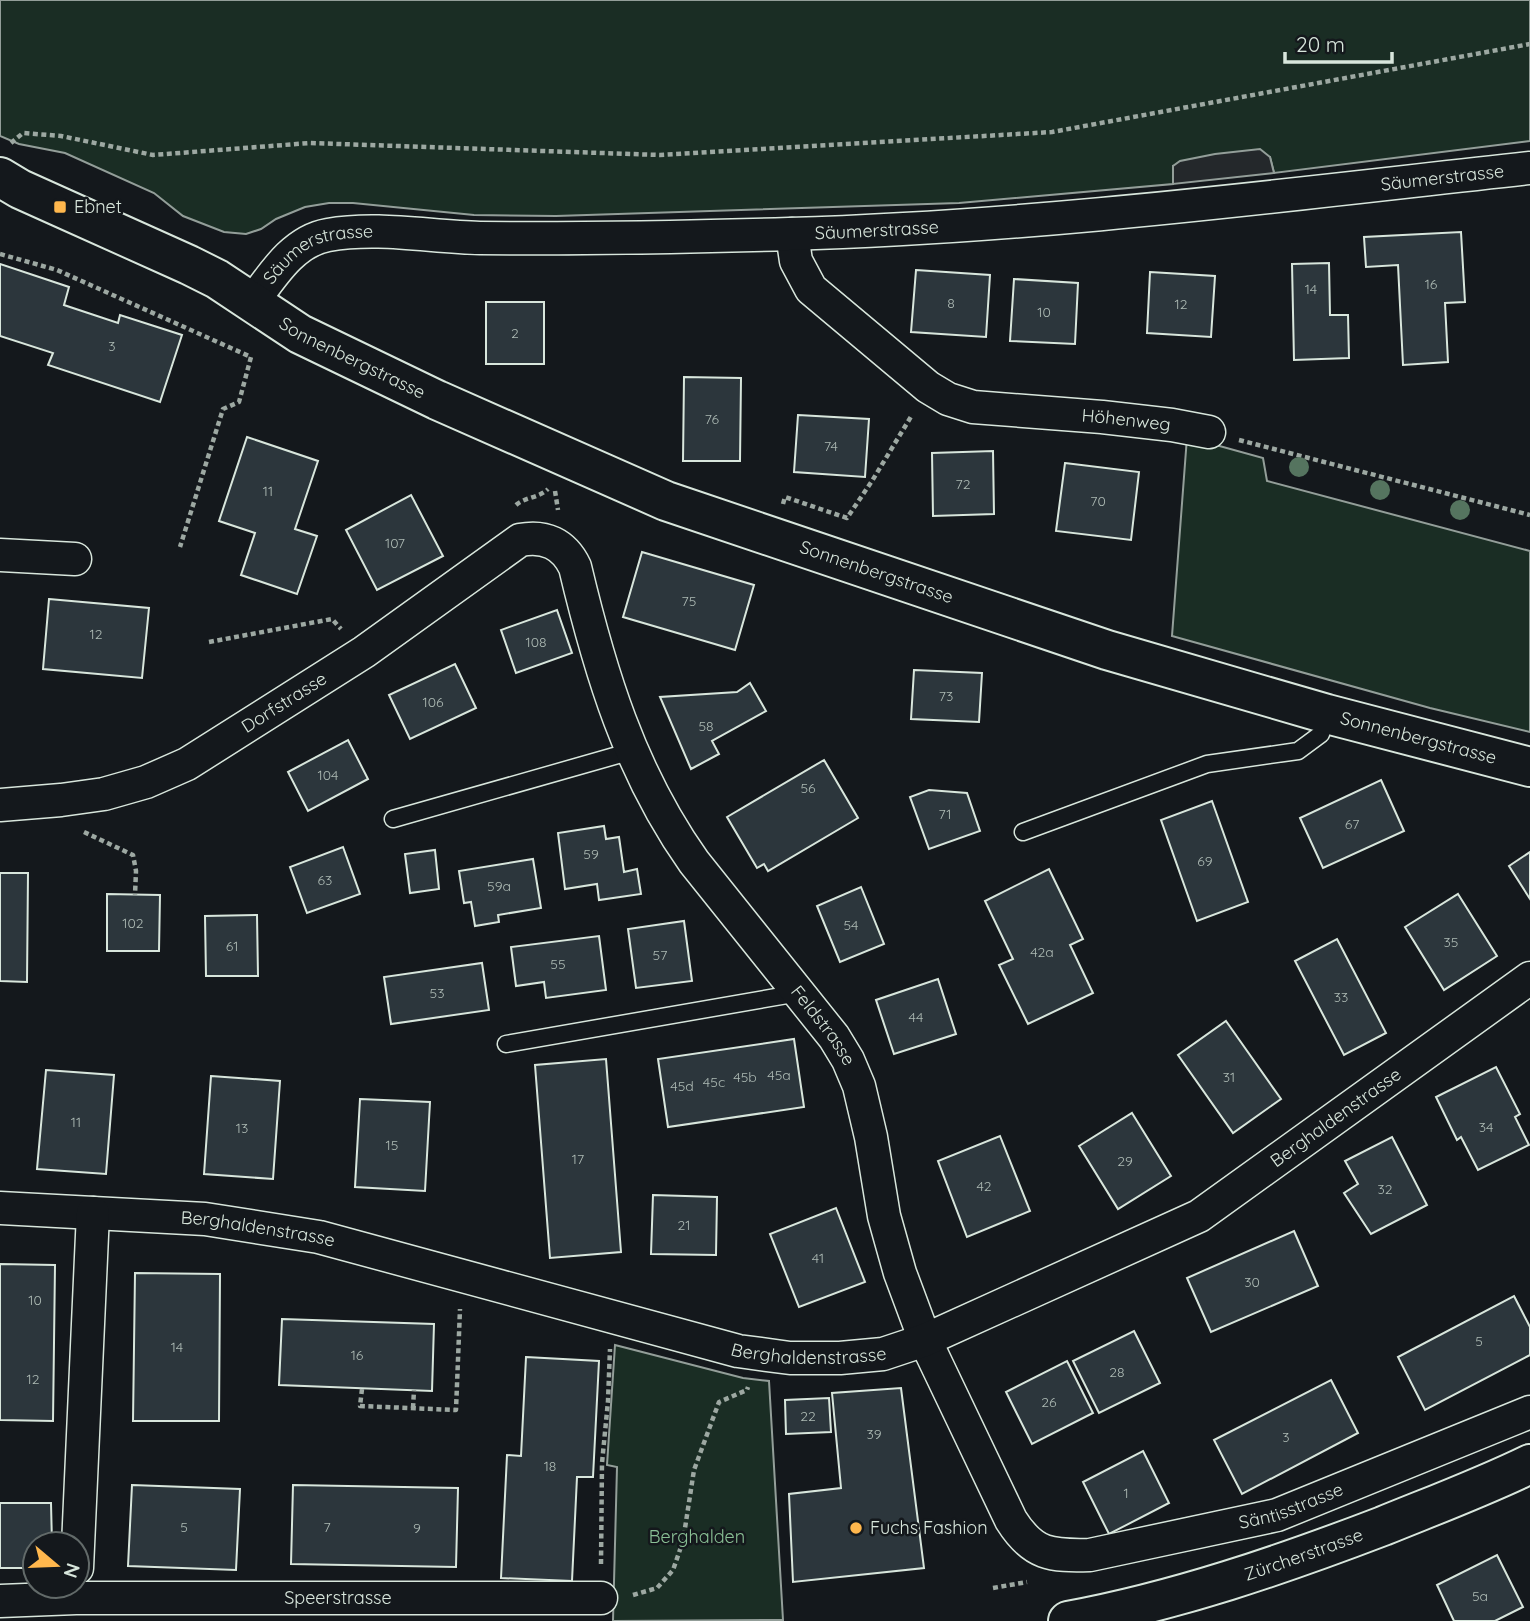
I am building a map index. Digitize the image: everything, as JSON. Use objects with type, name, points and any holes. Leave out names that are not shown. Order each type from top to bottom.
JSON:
[{"type":"main road","name":"Sonnenbergstrasse","points":[[4,161],[50,203],[217,279],[300,334],[437,400],[666,501],[1107,650],[1327,714],[1530,766]]},
{"type":"main road","name":"Zürcherstrasse","points":[[1068,1621],[1102,1615],[1250,1575],[1424,1510],[1530,1464]]},
{"type":"street","name":"Säumerstrasse","points":[[252,303],[289,255],[324,235],[349,232],[550,239],[885,230],[1117,214],[1530,168]]},
{"type":"street","name":"Höhenweg","points":[[792,234],[796,261],[811,289],[928,387],[948,399],[973,407],[1102,417],[1209,432]]},
{"type":"street","name":"Dorfstrasse","points":[[0,805],[104,794],[146,782],[187,764],[364,652],[520,540],[541,539]]},
{"type":"street","name":"Feldstrasse","points":[[541,539],[558,545],[575,567],[608,688],[653,798],[694,862],[835,1037],[848,1060],[859,1086],[871,1137],[884,1216],[900,1273],[925,1340],[1011,1520],[1022,1537],[1040,1550]]},
{"type":"street","points":[[0,555],[75,559]]},
{"type":"street","name":"Berghaldenstrasse","points":[[0,1208],[205,1219],[265,1227],[319,1237],[738,1351],[790,1358],[840,1358],[883,1354],[925,1340],[1199,1216],[1530,978]]},
{"type":"street","points":[[78,1530],[93,1213]]},
{"type":"street","name":"Säntisstrasse","points":[[1040,1550],[1064,1556],[1090,1555],[1277,1516],[1530,1412]]},
{"type":"street","name":"Speerstrasse","points":[[91,1584],[601,1598]]},
{"type":"street","name":"Speerstrasse","points":[[0,1601],[21,1596]]},
{"type":"lane","points":[[1023,832],[1207,764],[1298,751],[1321,734],[1327,714]]},
{"type":"lane","points":[[393,819],[632,751]]},
{"type":"lane","points":[[506,1044],[799,993]]},
{"type":"path","points":[[4,161],[23,133],[61,136],[153,155],[310,142],[660,155],[1052,132],[1530,44]]},
{"type":"path","points":[[0,254],[57,270],[251,356],[239,402],[223,409],[180,547]]},
{"type":"path","points":[[779,512],[785,497],[847,518],[928,387]]},
{"type":"path","points":[[1209,432],[1530,515]]},
{"type":"path","points":[[209,642],[332,620],[364,652]]},
{"type":"path","points":[[61,800],[61,821],[133,855],[136,871],[135,895]]},
{"type":"path","points":[[362,1389],[360,1406],[456,1410],[460,1298]]},
{"type":"path","points":[[610,1339],[602,1470],[601,1598],[630,1596],[657,1588],[673,1570],[683,1541],[694,1470],[719,1402],[747,1391],[750,1382]]},
{"type":"path","points":[[413,1408],[414,1390]]},
{"type":"green space","points":[[0,0],[1530,0],[1530,141],[1274,173],[1270,157],[1173,166],[1173,184],[959,203],[556,216],[474,215],[329,203],[305,207],[246,234],[224,232],[183,216],[154,193],[65,153],[19,144],[0,136]]},
{"type":"green space","points":[[1187,437],[1263,458],[1267,481],[1530,551],[1530,732],[1430,708],[1172,636]]},
{"type":"green space","name":"Berghalden","points":[[615,1345],[743,1378],[769,1381],[783,1620],[613,1621],[617,1467],[607,1465]]},
{"type":"shaded area","points":[[1260,149],[1270,157],[1274,173],[1173,184],[1173,166],[1180,161]]},
{"type":"building","points":[[1461,232],[1465,302],[1445,303],[1448,362],[1403,365],[1398,265],[1366,267],[1364,237]]},
{"type":"building","points":[[1329,263],[1330,315],[1348,315],[1349,358],[1294,360],[1292,264]]},
{"type":"building","points":[[0,264],[69,287],[64,305],[118,323],[120,315],[182,335],[160,402],[48,365],[53,353],[0,336]]},
{"type":"building","points":[[916,270],[990,275],[986,337],[911,332]]},
{"type":"building","points":[[1150,272],[1215,276],[1211,337],[1147,333]]},
{"type":"building","points":[[1014,279],[1078,283],[1075,344],[1010,341]]},
{"type":"building","points":[[486,302],[544,302],[544,364],[486,364]]},
{"type":"building","points":[[684,377],[741,378],[740,461],[683,461]]},
{"type":"building","points":[[798,415],[869,419],[865,477],[794,472]]},
{"type":"building","points":[[247,437],[318,461],[295,529],[317,536],[297,594],[241,575],[255,533],[219,521]]},
{"type":"building","points":[[993,451],[994,514],[933,516],[932,453]]},
{"type":"building","points":[[1065,463],[1139,472],[1131,540],[1056,531]]},
{"type":"building","points":[[411,495],[443,556],[377,590],[346,530]]},
{"type":"building","points":[[642,552],[754,585],[735,650],[623,617]]},
{"type":"building","points":[[49,599],[149,608],[142,678],[43,669]]},
{"type":"building","points":[[557,610],[572,653],[516,673],[501,630]]},
{"type":"building","points":[[455,664],[476,708],[410,739],[389,695]]},
{"type":"building","points":[[914,670],[982,673],[979,722],[911,719]]},
{"type":"building","points":[[750,683],[766,711],[712,741],[719,754],[691,769],[660,697],[737,692]]},
{"type":"building","points":[[348,740],[368,779],[308,811],[288,772]]},
{"type":"building","points":[[824,760],[858,818],[768,871],[764,864],[757,868],[727,817]]},
{"type":"building","points":[[1381,780],[1404,831],[1323,868],[1300,818]]},
{"type":"building","points":[[929,790],[967,793],[980,831],[929,849],[910,797]]},
{"type":"building","points":[[1212,801],[1248,902],[1197,921],[1161,820]]},
{"type":"building","points":[[604,826],[606,839],[619,837],[624,872],[637,869],[641,894],[599,900],[597,884],[565,889],[558,833]]},
{"type":"building","points":[[343,847],[360,894],[307,913],[290,867]]},
{"type":"building","points":[[435,850],[439,889],[410,893],[405,854]]},
{"type":"building","points":[[1530,852],[1530,899],[1509,866]]},
{"type":"building","points":[[533,859],[541,908],[498,915],[499,922],[475,926],[471,902],[464,903],[459,871]]},
{"type":"building","points":[[1049,869],[1083,939],[1070,945],[1093,993],[1028,1024],[999,965],[1013,959],[985,901]]},
{"type":"building","points":[[0,873],[28,873],[27,982],[0,981]]},
{"type":"building","points":[[861,887],[884,944],[840,962],[817,906]]},
{"type":"building","points":[[107,894],[160,895],[159,951],[107,951]]},
{"type":"building","points":[[1458,894],[1497,956],[1444,990],[1405,927]]},
{"type":"building","points":[[257,915],[258,976],[206,976],[205,916]]},
{"type":"building","points":[[684,921],[692,981],[636,988],[628,929]]},
{"type":"building","points":[[599,936],[606,990],[546,998],[544,982],[516,986],[511,947]]},
{"type":"building","points":[[1337,939],[1386,1033],[1344,1055],[1295,961]]},
{"type":"building","points":[[482,963],[489,1010],[391,1024],[384,977]]},
{"type":"building","points":[[938,979],[956,1034],[894,1054],[876,1000]]},
{"type":"building","points":[[1226,1021],[1281,1099],[1233,1133],[1178,1055]]},
{"type":"building","points":[[794,1039],[804,1107],[668,1127],[658,1059]]},
{"type":"building","points":[[606,1059],[621,1252],[550,1258],[535,1065]]},
{"type":"building","points":[[1496,1067],[1520,1114],[1515,1117],[1529,1145],[1478,1170],[1461,1137],[1457,1140],[1436,1097]]},
{"type":"building","points":[[46,1070],[114,1075],[106,1174],[37,1169]]},
{"type":"building","points":[[211,1076],[280,1081],[273,1179],[204,1174]]},
{"type":"building","points":[[360,1099],[430,1102],[425,1191],[355,1187]]},
{"type":"building","points":[[1132,1113],[1171,1176],[1118,1209],[1079,1146]]},
{"type":"building","points":[[1000,1136],[1030,1211],[967,1237],[938,1161]]},
{"type":"building","points":[[1392,1137],[1427,1205],[1371,1234],[1344,1193],[1358,1184],[1345,1161]]},
{"type":"building","points":[[653,1195],[717,1197],[716,1255],[651,1254]]},
{"type":"building","points":[[836,1208],[865,1282],[799,1307],[770,1234]]},
{"type":"building","points":[[1294,1231],[1318,1286],[1211,1332],[1187,1278]]},
{"type":"building","points":[[0,1264],[55,1265],[53,1421],[0,1420]]},
{"type":"building","points":[[135,1273],[220,1274],[219,1421],[133,1421]]},
{"type":"building","points":[[1514,1296],[1530,1327],[1530,1355],[1425,1410],[1398,1357]]},
{"type":"building","points":[[282,1319],[434,1324],[432,1391],[279,1385]]},
{"type":"building","points":[[1134,1331],[1160,1383],[1099,1413],[1073,1361]]},
{"type":"building","points":[[526,1357],[599,1361],[593,1477],[577,1477],[572,1581],[501,1578],[507,1455],[521,1456]]},
{"type":"building","points":[[1067,1361],[1093,1413],[1032,1444],[1006,1392]]},
{"type":"building","points":[[1331,1380],[1358,1433],[1242,1494],[1214,1440]]},
{"type":"building","points":[[901,1388],[924,1568],[793,1582],[789,1494],[841,1488],[832,1393]]},
{"type":"building","points":[[829,1398],[831,1432],[786,1434],[785,1400]]},
{"type":"building","points":[[1143,1451],[1169,1503],[1109,1534],[1083,1482]]},
{"type":"building","points":[[132,1485],[240,1489],[236,1570],[128,1566]]},
{"type":"building","points":[[293,1485],[458,1488],[456,1567],[291,1564]]},
{"type":"building","points":[[0,1503],[51,1503],[52,1530],[21,1530],[21,1568],[0,1568]]},
{"type":"building","points":[[1497,1555],[1523,1607],[1495,1621],[1454,1621],[1437,1585]]},
{"type":"place","name":"Ebnet","points":[[60,207]]},
{"type":"place","name":"Fuchs Fashion","points":[[856,1528]]}]
